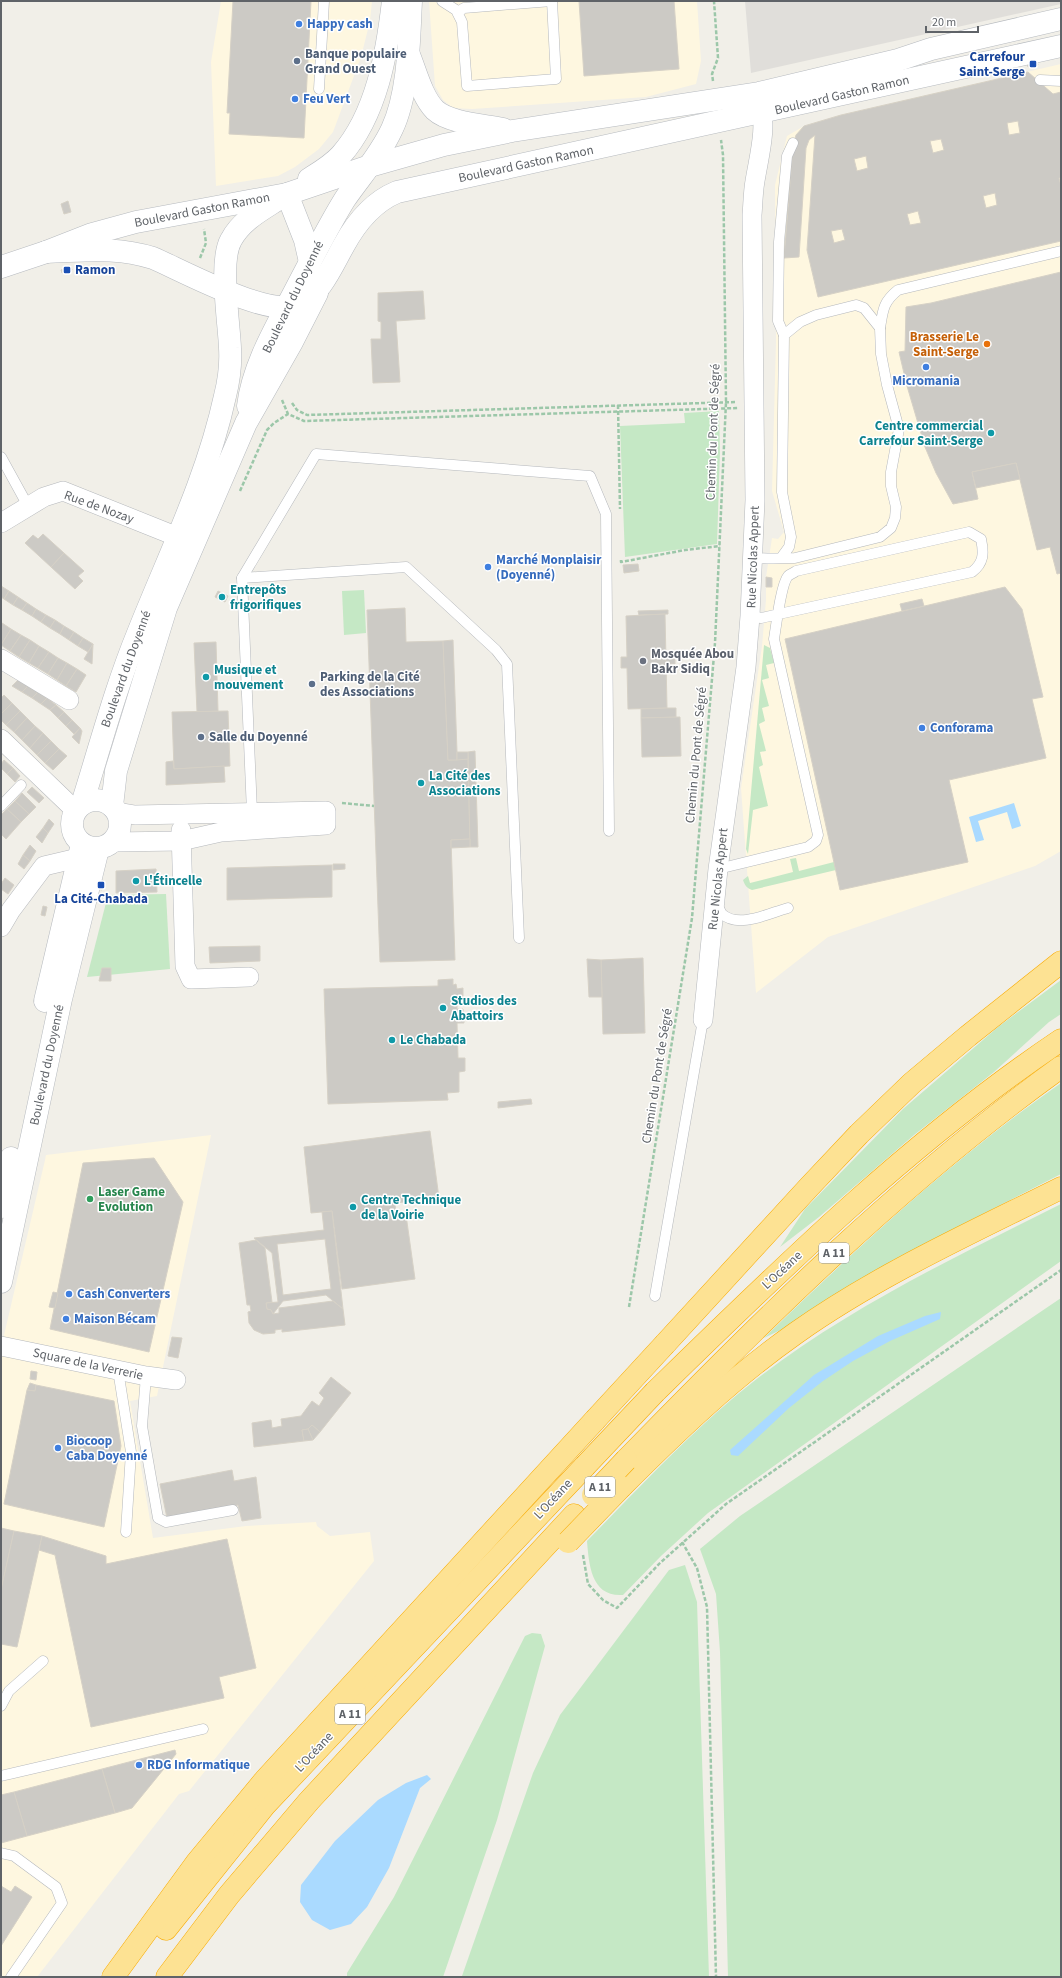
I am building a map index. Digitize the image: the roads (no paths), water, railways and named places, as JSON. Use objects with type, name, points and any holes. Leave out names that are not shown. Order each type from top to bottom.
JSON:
[{"type":"highway","points":[[113,1977],[197,1862],[265,1780],[809,1187],[859,1134],[907,1088],[968,1036],[1061,962]]},
{"type":"highway","name":"L’Océane","points":[[131,1977],[201,1884],[265,1805],[655,1392],[802,1251],[858,1200],[932,1137],[1061,1040]]},
{"type":"highway","name":"L’Océane","points":[[167,1977],[230,1895],[309,1800],[574,1515],[727,1356],[848,1241],[958,1145],[1006,1107],[1061,1067]]},
{"type":"highway","points":[[487,1608],[575,1547],[621,1487],[711,1400],[755,1363],[796,1332],[916,1260],[1061,1188]]},
{"type":"main road","points":[[310,262],[305,240],[287,194],[334,162],[357,134],[376,88],[390,24],[393,1]]},
{"type":"main road","name":"Boulevard du Doyenné","points":[[246,423],[249,397],[254,378],[273,331],[331,222],[365,172],[392,128],[400,104],[409,55],[411,1]]},
{"type":"main road","name":"Boulevard Gaston Ramon","points":[[1,267],[46,252],[92,234],[136,222],[287,194],[365,172],[444,145],[512,131],[761,103],[931,49],[1061,19]]},
{"type":"main road","name":"Boulevard Gaston Ramon","points":[[46,252],[97,250],[131,252],[153,258],[227,291],[259,303],[286,308],[299,304],[319,289],[349,236],[376,204],[397,192],[761,103],[1061,46]]},
{"type":"main road","points":[[409,55],[426,97],[435,110],[450,118],[512,131]]},
{"type":"main road","name":"Boulevard du Doyenné","points":[[93,848],[73,833],[71,825],[79,808],[114,698],[137,634],[196,494],[215,435],[226,390],[230,371],[227,247],[234,234],[249,219],[287,194]]},
{"type":"main road","name":"Boulevard du Doyenné","points":[[1,1207],[52,969],[93,848],[120,828],[114,809],[116,772],[166,608],[246,423],[292,342],[319,289]]},
{"type":"main road","name":"Boulevard du Doyenné","points":[[166,608],[169,581],[183,548],[183,543],[178,537]]},
{"type":"main road","points":[[79,808],[94,800],[106,803],[114,809]]},
{"type":"main road","name":"Boulevard du Doyenné","points":[[1,1282],[93,848]]},
{"type":"street","name":"Rue Nicolas Appert","points":[[703,1020],[718,869],[746,667],[750,616],[755,500],[746,405],[754,184],[764,131],[761,103]]},
{"type":"street","name":"Rue de Nozay","points":[[1,523],[44,496],[63,491],[178,537]]},
{"type":"street","points":[[2,660],[69,700]]},
{"type":"street","points":[[1,739],[79,808]]},
{"type":"street","points":[[114,809],[135,815],[181,814],[252,821]]},
{"type":"street","points":[[181,814],[185,966],[191,979],[249,977]]},
{"type":"street","points":[[1,927],[11,910],[44,866],[93,848],[181,841],[221,832],[252,821]]},
{"type":"street","name":"Square de la Verrerie","points":[[1,1346],[146,1376],[176,1380]]},
{"type":"lane","points":[[319,89],[324,1]]},
{"type":"lane","points":[[442,1],[450,4],[458,12],[463,28],[467,86],[556,79],[552,1],[464,8],[458,12]]},
{"type":"lane","points":[[1040,80],[1061,81]]},
{"type":"lane","points":[[780,558],[789,547],[791,537],[782,492],[784,335],[778,321],[779,242],[787,156],[793,143]]},
{"type":"lane","points":[[753,558],[795,558],[880,537],[891,528],[896,518],[896,507],[891,472],[899,429],[887,385],[881,354],[880,328],[884,306],[888,298],[898,290],[1061,251]]},
{"type":"lane","points":[[784,335],[800,322],[816,315],[856,304],[864,308],[880,328]]},
{"type":"lane","points":[[252,821],[242,578],[316,454],[590,476],[606,514],[609,831]]},
{"type":"lane","points":[[1,457],[28,506]]},
{"type":"lane","points":[[718,869],[808,846],[816,841],[818,835],[774,639],[779,614],[784,583],[788,576],[796,571],[969,532],[981,539],[983,558],[980,567],[972,572],[779,614],[761,618],[750,616]]},
{"type":"lane","points":[[242,578],[406,567],[496,650],[507,664],[519,938]]},
{"type":"lane","points":[[1,806],[21,785]]},
{"type":"lane","points":[[715,901],[722,914],[734,921],[746,920],[788,908]]},
{"type":"lane","points":[[655,1296],[703,1020]]},
{"type":"lane","points":[[118,1370],[131,1452],[126,1532]]},
{"type":"lane","points":[[146,1376],[142,1426],[158,1518],[166,1522],[233,1510]]},
{"type":"lane","points":[[1,1706],[9,1691],[43,1661]]},
{"type":"lane","points":[[1,1776],[203,1729]]},
{"type":"lane","points":[[1,1853],[14,1856],[56,1887],[62,1903],[11,1977]]},
{"type":"water","points":[[1014,803],[1021,826],[1012,829],[1007,812],[978,821],[984,840],[976,842],[969,817]]},
{"type":"water","points":[[941,1312],[940,1319],[890,1341],[853,1361],[823,1381],[789,1408],[738,1456],[731,1455],[730,1450],[814,1375],[878,1336],[925,1316]]},
{"type":"water","points":[[427,1775],[431,1779],[420,1788],[389,1868],[367,1907],[351,1924],[330,1930],[312,1920],[300,1902],[301,1885],[335,1841],[378,1800],[406,1783]]},
{"type":"place","name":"Happy cash","points":[[299,24]]},
{"type":"place","name":"Banque populaire Grand Ouest","points":[[297,61]]},
{"type":"place","name":"Carrefour Saint-Serge","points":[[1033,64]]},
{"type":"place","name":"Feu Vert","points":[[295,99]]},
{"type":"place","name":"Ramon","points":[[67,270]]},
{"type":"place","name":"Brasserie Le Saint-Serge","points":[[987,344]]},
{"type":"place","name":"Micromania","points":[[926,367]]},
{"type":"place","name":"Centre commercial Carrefour Saint-Serge","points":[[991,433]]},
{"type":"place","name":"Marché Monplaisir (Doyenné)","points":[[488,567]]},
{"type":"place","name":"Entrepôts frigorifiques","points":[[222,597]]},
{"type":"place","name":"Mosquée Abou Bakr Sidiq","points":[[643,661]]},
{"type":"place","name":"Musique et mouvement","points":[[206,677]]},
{"type":"place","name":"Parking de la Cité des Associations","points":[[312,684]]},
{"type":"place","name":"Conforama","points":[[922,728]]},
{"type":"place","name":"Salle du Doyenné","points":[[201,737]]},
{"type":"place","name":"La Cité des Associations","points":[[421,783]]},
{"type":"place","name":"L'Étincelle","points":[[136,881]]},
{"type":"place","name":"La Cité-Chabada","points":[[101,885]]},
{"type":"place","name":"Studios des Abattoirs","points":[[443,1008]]},
{"type":"place","name":"Le Chabada","points":[[392,1040]]},
{"type":"place","name":"Laser Game Evolution","points":[[90,1199]]},
{"type":"place","name":"Centre Technique de la Voirie","points":[[353,1207]]},
{"type":"place","name":"Cash Converters","points":[[69,1294]]},
{"type":"place","name":"Maison Bécam","points":[[66,1319]]},
{"type":"place","name":"Biocoop Caba Doyenné","points":[[58,1448]]},
{"type":"place","name":"RDG Informatique","points":[[139,1765]]}]
